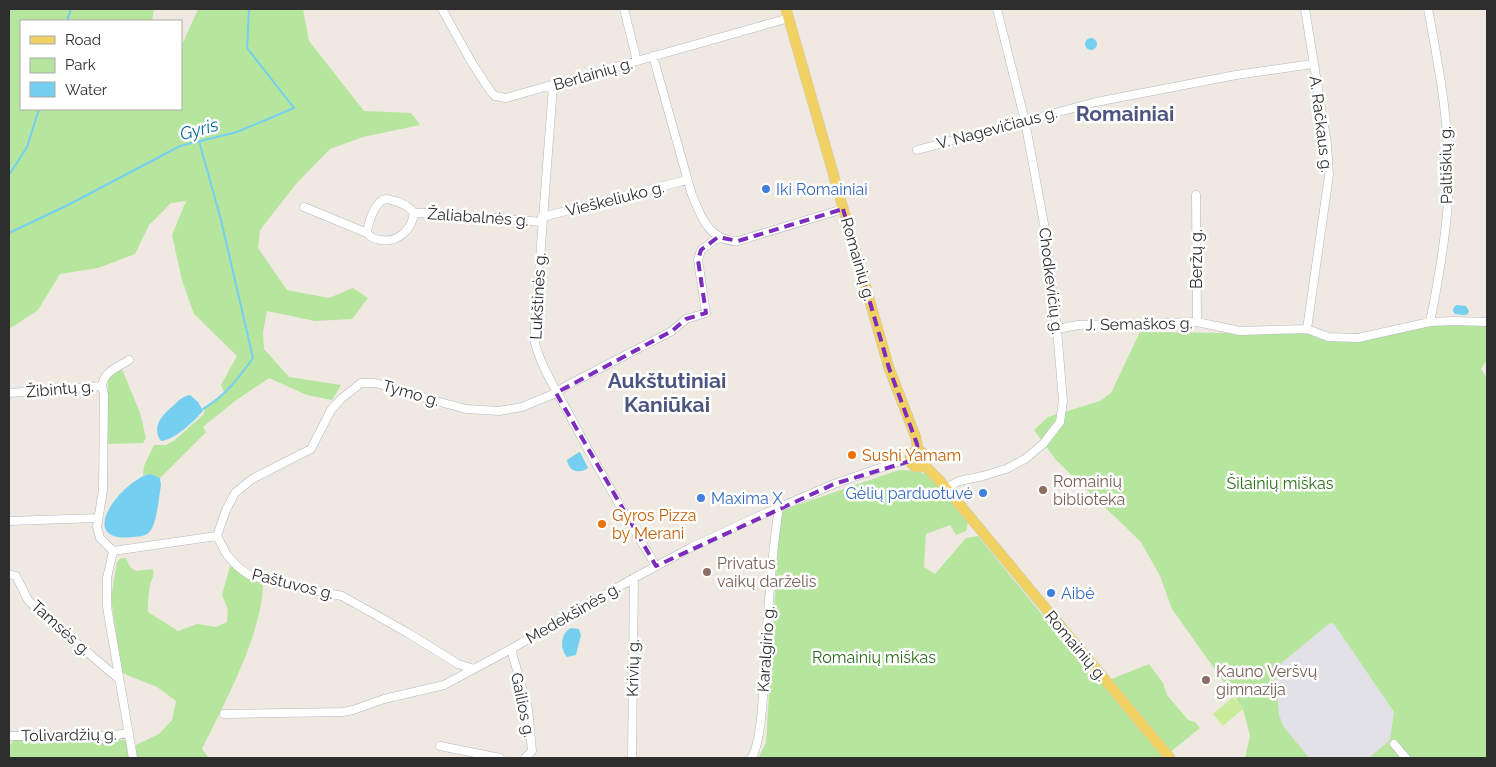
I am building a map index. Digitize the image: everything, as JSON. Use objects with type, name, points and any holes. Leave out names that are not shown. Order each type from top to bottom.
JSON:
[{"type":"main road","name":"Romainių g.","points":[[787,13],[889,368],[916,438],[918,451]]},
{"type":"main road","points":[[918,451],[923,452],[926,458],[924,466],[915,467],[910,461],[910,455],[918,451]]},
{"type":"main road","name":"Romainių g.","points":[[924,466],[946,488],[1170,758]]},
{"type":"street","name":"Berlainių g.","points":[[442,9],[472,63],[491,92],[495,96],[506,98],[512,98],[637,61],[787,13]]},
{"type":"street","points":[[624,9],[637,61]]},
{"type":"street","name":"Chodkevičių g.","points":[[946,488],[960,481],[1006,469],[1019,463],[1043,444],[1060,422],[1064,391],[1044,224],[1025,121],[997,9]]},
{"type":"street","name":"A. Račkaus g.","points":[[1305,9],[1327,144],[1329,175],[1307,329]]},
{"type":"street","name":"Paltiškių g.","points":[[1428,9],[1442,83],[1447,144],[1448,201],[1430,322]]},
{"type":"street","name":"Vieškeliuko g.","points":[[653,56],[687,180],[698,210],[712,232],[718,237]]},
{"type":"street","name":"V. Nagevičiaus g.","points":[[917,150],[1096,102],[1236,75],[1313,64]]},
{"type":"street","name":"Lukštinės g.","points":[[553,86],[534,339],[536,349],[556,393],[616,500],[656,566]]},
{"type":"street","name":"Vieškeliuko g.","points":[[542,220],[687,180]]},
{"type":"street","name":"Beržų g.","points":[[1196,196],[1197,322]]},
{"type":"street","name":"Žaliabalnės g.","points":[[367,233],[368,224],[374,210],[382,200],[392,200],[408,207],[414,213],[542,220]]},
{"type":"street","name":"Žaliabalnės g.","points":[[304,207],[367,233],[373,239],[388,241],[396,240],[402,236],[413,219],[414,213]]},
{"type":"street","points":[[556,393],[566,386],[658,339],[672,331],[686,319],[706,313],[698,260],[701,250],[718,237],[728,242],[738,241],[843,209]]},
{"type":"street","name":"J. Semaškos g.","points":[[1058,329],[1078,325],[1197,322],[1240,331],[1307,329],[1328,337],[1358,338],[1430,322],[1487,322]]},
{"type":"street","name":"Žibintų g.","points":[[9,393],[102,386],[103,378],[107,373],[129,360]]},
{"type":"street","name":"Tymo g.","points":[[217,536],[226,510],[235,494],[252,479],[311,449],[331,410],[361,383],[375,383],[466,409],[499,411],[522,407],[556,393]]},
{"type":"street","points":[[102,386],[104,395],[104,472],[97,527],[100,538],[113,551]]},
{"type":"street","name":"Medekšinės g.","points":[[224,714],[325,713],[353,710],[384,699],[444,685],[692,547],[834,484],[897,462],[910,461]]},
{"type":"street","name":"Karalgirio g.","points":[[751,758],[756,749],[761,715],[773,553],[779,508]]},
{"type":"street","points":[[9,521],[98,518]]},
{"type":"street","points":[[113,551],[217,536]]},
{"type":"street","name":"Paštuvos g.","points":[[217,536],[227,555],[237,566],[250,575],[270,582],[342,596],[458,664],[474,669]]},
{"type":"street","points":[[113,551],[107,578],[107,607],[133,758]]},
{"type":"street","name":"Tamsės g.","points":[[9,574],[16,576],[28,600],[40,612],[119,679]]},
{"type":"street","name":"Krivių g.","points":[[632,758],[634,578]]},
{"type":"street","name":"Gailios g.","points":[[511,649],[528,709],[532,751],[525,758]]},
{"type":"street","name":"Tolivardžių g.","points":[[9,736],[108,736],[129,733]]},
{"type":"street","points":[[1394,744],[1406,758]]},
{"type":"street","points":[[440,746],[500,758]]},
{"type":"highlighted area","points":[[843,209],[889,368],[917,444],[918,451],[909,452],[910,461],[834,484],[656,566],[556,393],[672,331],[686,319],[706,313],[698,260],[701,250],[718,237],[738,241]]},
{"type":"shaded area","points":[[1330,623],[1334,624],[1394,712],[1390,740],[1369,758],[1309,758],[1284,727],[1279,715],[1276,679],[1279,665]]},
{"type":"green space","points":[[9,9],[154,9],[152,20],[20,20],[20,110],[182,110],[182,45],[198,9],[303,9],[309,41],[364,111],[411,113],[420,125],[363,137],[330,149],[296,184],[260,230],[258,248],[287,290],[329,298],[353,288],[368,298],[352,319],[315,321],[267,311],[263,332],[264,349],[289,377],[341,385],[332,400],[307,395],[269,378],[235,401],[203,427],[206,432],[160,478],[150,474],[143,475],[144,466],[154,445],[166,445],[175,440],[204,414],[205,407],[225,394],[221,385],[237,356],[194,314],[182,280],[172,235],[186,201],[171,203],[149,225],[135,254],[98,268],[60,274],[38,310],[9,329]]},
{"type":"green space","name":"Šilainių miškas","points":[[1437,324],[1487,324],[1487,360],[1481,369],[1487,378],[1487,758],[1369,758],[1390,740],[1394,712],[1334,624],[1330,623],[1279,665],[1276,679],[1279,715],[1284,727],[1309,758],[1245,758],[1250,736],[1243,709],[1172,609],[1160,576],[1141,542],[1056,460],[1034,430],[1048,417],[1100,401],[1111,393],[1140,332],[1390,333]]},
{"type":"green space","points":[[122,369],[140,413],[146,438],[143,443],[107,444],[108,378],[109,375]]},
{"type":"green space","name":"Romainių miškas","points":[[899,470],[918,471],[936,479],[968,523],[966,531],[956,535],[950,525],[926,534],[924,567],[935,574],[966,538],[978,536],[1099,684],[1149,664],[1163,683],[1167,695],[1188,720],[1195,722],[1200,728],[1163,758],[758,758],[766,743],[780,511]]},
{"type":"green space","points":[[121,558],[126,558],[130,567],[136,571],[153,569],[148,612],[178,631],[197,624],[216,627],[227,622],[228,610],[222,595],[230,566],[263,585],[261,604],[249,647],[231,690],[202,749],[209,758],[136,758],[136,745],[159,734],[172,720],[176,701],[157,687],[122,673],[111,598],[117,562]]},
{"type":"green space","points":[[1233,697],[1243,709],[1223,726],[1213,714]]},
{"type":"green space","points":[[16,738],[125,740],[128,747],[128,758],[9,758],[9,746]]},
{"type":"water","points":[[1089,38],[1093,38],[1097,44],[1093,50],[1089,50],[1085,46],[1085,42]]},
{"type":"water","points":[[1457,305],[1466,306],[1469,311],[1468,314],[1455,314],[1453,311]]},
{"type":"water","points":[[190,395],[198,402],[203,411],[178,434],[161,441],[157,431],[162,417],[185,396]]},
{"type":"water","points":[[579,452],[588,468],[575,471],[570,467],[567,460]]},
{"type":"water","points":[[150,474],[160,478],[161,485],[156,515],[151,530],[145,535],[138,536],[119,537],[110,535],[106,530],[105,523],[110,506],[130,485]]},
{"type":"water","points":[[571,628],[579,629],[581,635],[576,655],[567,657],[564,653],[562,641],[565,633]]},
{"type":"waterway","points":[[67,20],[71,9]]},
{"type":"waterway","name":"Gyris","points":[[9,233],[68,205],[180,146],[237,132],[294,108],[247,48],[249,9]]},
{"type":"waterway","points":[[9,175],[27,147],[39,110]]},
{"type":"waterway","points":[[199,141],[221,220],[253,358],[231,386],[203,409]]},
{"type":"place","name":"Iki Romainiai","points":[[766,189]]},
{"type":"place","name":"Sushi Yamam","points":[[852,455]]},
{"type":"place","name":"Romainių biblioteka","points":[[1043,490]]},
{"type":"place","name":"Gėlių parduotuvė","points":[[983,493]]},
{"type":"place","name":"Maxima X","points":[[701,498]]},
{"type":"place","name":"Gyros Pizza by Merani","points":[[602,524]]},
{"type":"place","name":"Privatus vaikų darželis","points":[[707,572]]},
{"type":"place","name":"Aibė","points":[[1051,593]]},
{"type":"place","name":"Kauno Veršvų gimnazija","points":[[1206,680]]},
{"type":"district","name":"Romainiai","points":[[1125,113]]},
{"type":"district","name":"Aukštutiniai Kaniūkai","points":[[667,392]]}]
